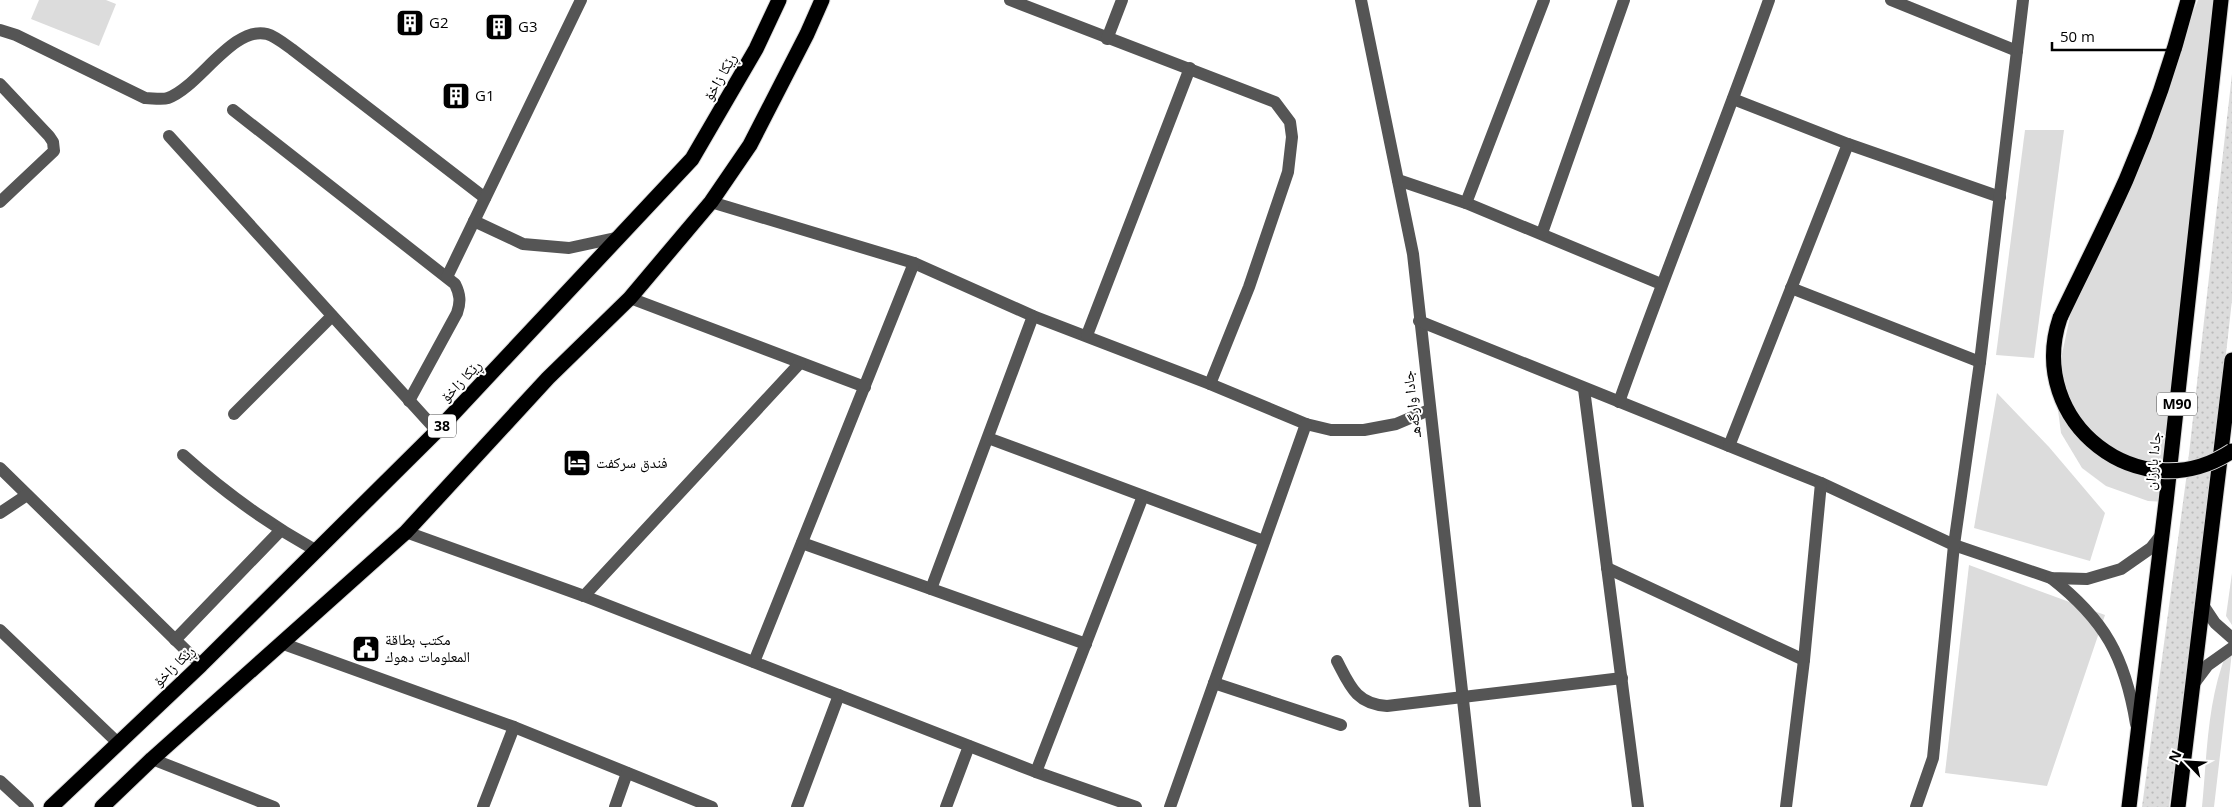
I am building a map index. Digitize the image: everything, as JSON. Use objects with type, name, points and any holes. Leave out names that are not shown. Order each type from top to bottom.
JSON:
[{"type":"highway","points":[[102,807],[152,759],[406,532],[548,378],[630,298],[711,202],[750,145],[807,34],[822,0]]},
{"type":"highway","points":[[2188,0],[2167,73],[2146,131],[2114,206],[2060,318],[2053,347],[2052,362],[2063,403],[2078,427],[2102,449],[2129,464],[2143,468],[2171,471],[2197,468],[2209,464],[2232,451]]},
{"type":"highway","name":"جادا بارزان","points":[[2129,807],[2162,534],[2221,0]]},
{"type":"highway","name":"ڕێکا زاخۆ","points":[[51,807],[201,665],[437,431],[692,160],[756,49],[776,3]]},
{"type":"highway","points":[[2178,807],[2232,360]]},
{"type":"street","points":[[447,277],[581,0]]},
{"type":"street","points":[[1010,0],[1274,102],[1290,122],[1292,137],[1288,172],[1248,287],[1210,384]]},
{"type":"street","points":[[1107,39],[1122,0]]},
{"type":"street","name":"جادا وارگه‌هـ","points":[[1361,0],[1413,254],[1419,321],[1475,807]]},
{"type":"street","points":[[1466,203],[1544,0]]},
{"type":"street","points":[[1542,233],[1624,0]]},
{"type":"street","points":[[1619,402],[1661,284],[1733,99],[1769,0]]},
{"type":"street","points":[[1891,0],[2017,51]]},
{"type":"street","points":[[1916,807],[1934,758],[1954,544],[1980,362],[2023,0]]},
{"type":"street","points":[[0,30],[16,35],[145,98],[166,99],[181,92],[232,46],[250,35],[266,34],[293,50],[485,198]]},
{"type":"street","points":[[1087,336],[1190,68]]},
{"type":"street","points":[[0,84],[54,142],[54,151],[0,202]]},
{"type":"street","points":[[1733,99],[1848,144],[2000,197]]},
{"type":"street","points":[[233,110],[455,284],[459,293],[460,303],[457,313],[409,401]]},
{"type":"street","points":[[169,136],[437,431]]},
{"type":"street","points":[[1729,446],[1848,144]]},
{"type":"street","points":[[1398,180],[1466,203],[1542,233],[1661,284]]},
{"type":"street","points":[[711,202],[914,263],[1034,316],[1210,384],[1306,424],[1331,430],[1364,430],[1396,424],[1429,410]]},
{"type":"street","points":[[474,221],[523,244],[569,248],[620,237]]},
{"type":"street","points":[[754,662],[914,263]]},
{"type":"street","points":[[1792,288],[1980,362]]},
{"type":"street","points":[[630,298],[864,386]]},
{"type":"street","points":[[234,414],[332,316]]},
{"type":"street","points":[[931,589],[1034,316]]},
{"type":"street","points":[[1419,321],[1821,483],[1954,544],[2051,578],[2087,579],[2121,569],[2150,548],[2162,534]]},
{"type":"street","points":[[584,596],[800,363]]},
{"type":"street","points":[[1584,389],[1638,807]]},
{"type":"street","points":[[1170,807],[1306,424]]},
{"type":"street","points":[[988,438],[1264,541]]},
{"type":"street","points":[[183,454],[230,495],[281,530],[315,550]]},
{"type":"street","points":[[0,468],[201,665]]},
{"type":"street","points":[[1786,807],[1804,660],[1821,483]]},
{"type":"street","points":[[0,513],[27,495]]},
{"type":"street","points":[[1036,772],[1143,496]]},
{"type":"street","points":[[175,640],[281,530]]},
{"type":"street","points":[[406,532],[584,596],[1036,772],[1136,807]]},
{"type":"street","points":[[802,543],[1086,644]]},
{"type":"street","points":[[1607,568],[1804,660]]},
{"type":"street","points":[[2051,578],[2083,605],[2115,650],[2126,675],[2132,696],[2138,738]]},
{"type":"street","points":[[2203,605],[2215,623],[2232,638]]},
{"type":"street","points":[[0,630],[118,743]]},
{"type":"street","points":[[281,643],[514,728],[712,807]]},
{"type":"street","points":[[2193,685],[2208,665],[2232,648]]},
{"type":"street","points":[[1337,661],[1353,690],[1368,702],[1387,706],[1622,678]]},
{"type":"street","points":[[1214,683],[1341,724]]},
{"type":"street","points":[[797,807],[839,695]]},
{"type":"street","points":[[483,807],[514,728]]},
{"type":"street","points":[[946,807],[969,746]]},
{"type":"street","points":[[152,759],[247,802],[274,807]]},
{"type":"street","points":[[615,807],[628,773]]},
{"type":"street","points":[[0,781],[28,807]]},
{"type":"shaded area","points":[[39,0],[106,0],[116,4],[99,46],[31,19]]},
{"type":"shaded area","points":[[2198,0],[2221,0],[2166,502],[2148,501],[2106,486],[2082,468],[2061,433],[2055,387],[2072,307]]},
{"type":"shaded area","points":[[2232,74],[2232,300],[2208,514],[2169,807],[2142,807],[2186,480]]},
{"type":"shaded area","points":[[2025,130],[2064,130],[2034,358],[1996,355]]},
{"type":"shaded area","points":[[1997,393],[2049,447],[2105,513],[2090,561],[1974,528]]},
{"type":"shaded area","points":[[1969,565],[2105,615],[2047,786],[1945,773]]},
{"type":"shaded area","points":[[2232,573],[2232,625],[2226,616]]},
{"type":"shaded area","points":[[2227,652],[2232,652],[2214,807],[2202,807],[2215,689]]},
{"type":"place","name":"G2","points":[[410,23]]},
{"type":"place","name":"G3","points":[[499,27]]},
{"type":"place","name":"G1","points":[[456,96]]},
{"type":"place","name":"فندق سركفت","points":[[577,463]]},
{"type":"place","name":"مكتب بطاقة المعلومات دهوك","points":[[366,649]]}]
